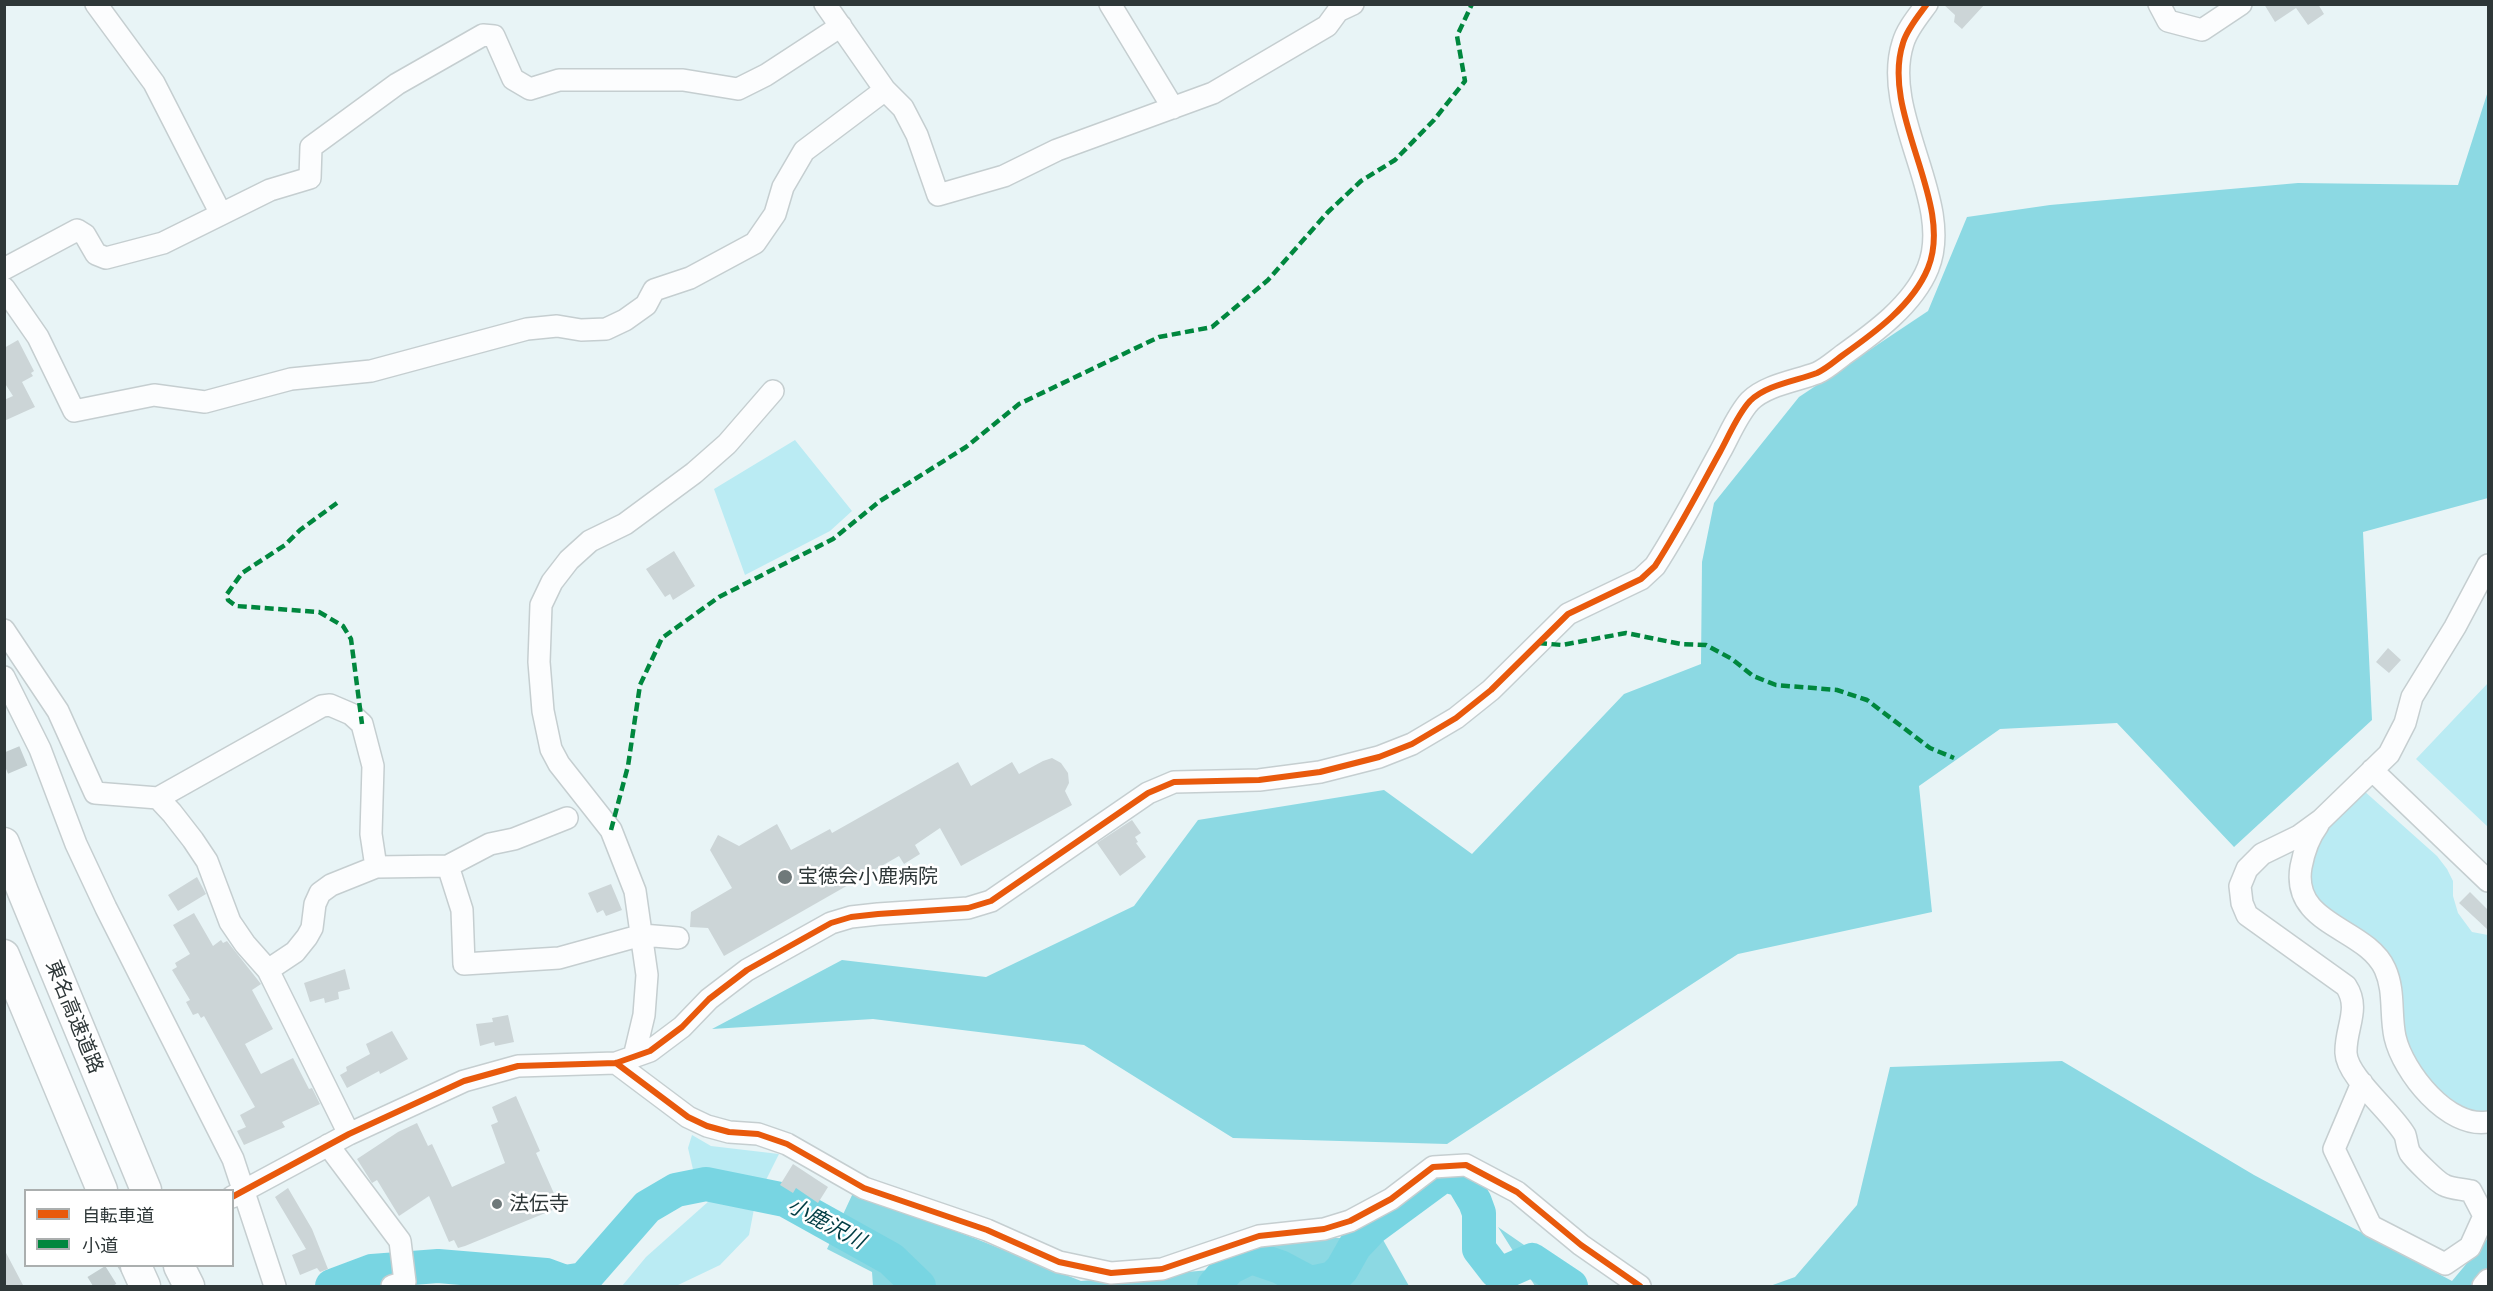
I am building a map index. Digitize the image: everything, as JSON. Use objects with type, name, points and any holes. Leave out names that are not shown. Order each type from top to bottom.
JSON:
[{"type":"highway","name":"東名高速道路","points":[[4,843],[22,892],[145,1189]]},
{"type":"highway","name":"東名高速道路","points":[[4,954],[101,1189]]},
{"type":"highway","points":[[136,1267],[145,1287]]},
{"type":"highway","points":[[179,1267],[189,1287]]},
{"type":"street","points":[[96,4],[154,83],[221,213]]},
{"type":"street","points":[[825,4],[885,90],[903,108],[917,135],[938,195],[1004,176],[1057,150],[1213,93],[1327,26],[1338,11],[1353,4]]},
{"type":"street","points":[[1110,4],[1173,108]]},
{"type":"street","points":[[237,1195],[349,1134],[420,1100],[492,1071],[518,1066],[625,1060],[663,1042],[696,1014],[709,999],[747,970],[831,923],[860,916],[981,905],[1001,895],[1148,794],[1174,782],[1259,780],[1320,772],[1379,757],[1412,744],[1456,718],[1491,690],[1568,614],[1641,579],[1655,566],[1734,426],[1751,401],[1769,390],[1819,372],[1865,339],[1896,313],[1928,269],[1934,229],[1931,206],[1914,154],[1899,86],[1899,64],[1903,42],[1928,4]]},
{"type":"street","points":[[2159,4],[2168,21],[2202,30],[2241,4]]},
{"type":"street","points":[[4,269],[76,230],[85,235],[96,254],[106,258],[163,243],[270,190],[310,178],[311,147],[397,84],[483,35],[494,36],[513,79],[530,89],[559,80],[683,80],[738,89],[766,75],[841,26]]},
{"type":"street","points":[[4,288],[38,337],[74,411],[154,395],[205,402],[291,379],[371,371],[527,329],[557,327],[582,330],[606,329],[625,320],[646,305],[654,290],[690,278],[755,243],[775,214],[783,188],[804,151],[885,90]]},
{"type":"street","points":[[625,1060],[644,1016],[647,975],[634,891],[611,831],[560,764],[551,748],[542,701],[539,662],[541,605],[552,582],[569,560],[590,541],[626,524],[694,473],[726,444],[773,391]]},
{"type":"street","points":[[2362,1083],[2334,1149],[2371,1226],[2445,1264],[2470,1247],[2484,1216],[2471,1191],[2443,1185],[2411,1154],[2405,1136],[2382,1105],[2355,1075],[2346,1053],[2354,1014],[2352,995],[2346,986],[2247,915],[2242,903],[2240,886],[2247,869],[2262,854],[2299,836],[2321,820],[2389,754],[2405,723],[2412,697],[2455,627],[2488,565]]},
{"type":"street","points":[[4,630],[58,711],[95,793],[158,798],[322,706],[330,705],[351,714],[362,724],[373,766],[371,834],[376,867]]},
{"type":"street","points":[[4,677],[40,749],[76,844],[96,887],[232,1159],[237,1195],[276,1287]]},
{"type":"street","points":[[2372,770],[2488,881]]},
{"type":"street","points":[[158,798],[172,813],[207,861],[230,922],[245,944],[268,970],[305,1040],[349,1134]]},
{"type":"street","points":[[268,970],[295,952],[307,937],[312,927],[315,904],[320,893],[330,885],[376,867],[448,866],[490,844],[514,839],[567,818]]},
{"type":"street","points":[[2321,820],[2303,856],[2300,874],[2302,892],[2310,906],[2374,954],[2385,968],[2392,990],[2391,1017],[2395,1039],[2402,1060],[2416,1079],[2441,1106],[2459,1119],[2488,1122]]},
{"type":"street","points":[[448,866],[462,910],[464,964],[559,958],[642,935],[678,938]]},
{"type":"street","points":[[625,1060],[688,1117],[707,1126],[729,1132],[758,1134],[787,1144],[864,1188],[987,1230],[1059,1262],[1111,1273],[1162,1269],[1259,1236],[1324,1229],[1350,1221],[1391,1199],[1433,1167],[1466,1165],[1517,1192],[1581,1245],[1640,1287]]},
{"type":"street","points":[[328,1145],[400,1241],[402,1256],[398,1284]]},
{"type":"street","points":[[2483,1287],[2488,1280]]},
{"type":"shaded area","points":[[2488,91],[2488,498],[2363,532],[2372,720],[2234,847],[2117,723],[2000,729],[1919,786],[1932,912],[1738,954],[1447,1144],[1233,1138],[1084,1045],[873,1019],[712,1029],[842,960],[986,977],[1134,906],[1198,820],[1384,790],[1472,854],[1624,694],[1701,664],[1702,562],[1714,503],[1799,397],[1928,311],[1967,217],[2050,205],[2298,183],[2458,185]]},
{"type":"shaded area","points":[[795,440],[852,511],[830,531],[745,575],[714,489]]},
{"type":"shaded area","points":[[2488,683],[2488,827],[2416,759]]},
{"type":"shaded area","points":[[2363,790],[2437,856],[2453,881],[2453,896],[2458,913],[2472,932],[2488,935],[2488,1115],[2478,1115],[2463,1108],[2423,1077],[2405,1049],[2398,998],[2341,920],[2316,899],[2310,886],[2311,848],[2325,827]]},
{"type":"shaded area","points":[[2062,1061],[2254,1175],[2452,1281],[2488,1238],[2488,1286],[1770,1286],[1795,1277],[1857,1205],[1890,1067]]},
{"type":"shaded area","points":[[692,1135],[711,1146],[779,1154],[761,1190],[695,1178],[688,1148]]},
{"type":"shaded area","points":[[853,1193],[1081,1281],[1210,1270],[1268,1244],[1314,1238],[1382,1238],[1409,1286],[873,1286],[872,1272],[827,1249]]},
{"type":"shaded area","points":[[709,1201],[754,1209],[749,1235],[720,1265],[676,1286],[622,1286],[646,1257]]},
{"type":"shaded area","points":[[1498,1227],[1569,1276],[1589,1286],[1535,1286]]},
{"type":"building","points":[[1943,4],[1985,4],[1962,29],[1954,22],[1955,15]]},
{"type":"building","points":[[2264,4],[2318,4],[2324,14],[2308,25],[2296,8],[2275,22]]},
{"type":"building","points":[[18,340],[34,371],[31,373],[33,376],[22,382],[35,407],[4,421],[4,400],[13,396],[4,382],[4,348]]},
{"type":"building","points":[[674,551],[695,586],[673,600],[670,594],[665,597],[646,569]]},
{"type":"building","points":[[2388,648],[2401,660],[2389,673],[2376,662]]},
{"type":"building","points":[[1052,758],[1061,763],[1068,773],[1069,783],[1065,791],[1072,805],[961,866],[940,828],[915,845],[920,854],[904,864],[899,856],[724,956],[708,928],[690,927],[691,912],[732,888],[710,850],[718,835],[739,846],[777,824],[791,850],[830,829],[832,833],[958,762],[971,786],[1012,762],[1019,774]]},
{"type":"building","points":[[1132,820],[1141,833],[1135,837],[1138,842],[1136,843],[1146,857],[1120,876],[1097,843]]},
{"type":"building","points":[[197,877],[206,894],[178,911],[168,895]]},
{"type":"building","points":[[611,884],[622,910],[606,916],[603,910],[597,913],[588,893]]},
{"type":"building","points":[[2470,892],[2488,910],[2488,930],[2459,903]]},
{"type":"building","points":[[194,913],[213,946],[221,940],[223,943],[227,941],[261,984],[252,990],[273,1029],[245,1044],[261,1074],[293,1058],[309,1089],[312,1088],[320,1104],[282,1122],[285,1127],[244,1145],[237,1131],[246,1127],[240,1115],[255,1107],[204,1016],[201,1018],[198,1013],[193,1015],[186,1002],[190,1000],[172,970],[177,967],[175,963],[190,954],[173,925]]},
{"type":"building","points":[[345,969],[350,989],[338,992],[339,999],[325,1003],[324,998],[310,1002],[304,983]]},
{"type":"building","points":[[508,1015],[514,1042],[495,1046],[494,1042],[480,1046],[476,1024],[493,1022],[492,1018]]},
{"type":"building","points":[[392,1031],[408,1059],[347,1088],[340,1075],[347,1071],[346,1067],[370,1054],[366,1044]]},
{"type":"building","points":[[516,1096],[540,1151],[536,1153],[560,1207],[465,1246],[458,1248],[454,1240],[449,1242],[429,1196],[399,1216],[377,1180],[372,1183],[357,1159],[398,1132],[417,1123],[428,1146],[432,1144],[452,1187],[505,1163],[491,1125],[498,1122],[492,1107]]},
{"type":"building","points":[[793,1164],[828,1187],[818,1203],[796,1188],[793,1193],[780,1185]]},
{"type":"building","points":[[288,1188],[312,1229],[328,1269],[320,1272],[317,1268],[300,1275],[292,1255],[306,1249],[275,1197]]},
{"type":"building","points":[[4,1249],[24,1287],[4,1287]]},
{"type":"waterway","name":"小鹿沢川","points":[[1214,1286],[1229,1268],[1251,1257],[1280,1267],[1310,1283],[1333,1278],[1342,1269],[1355,1246],[1372,1228],[1444,1175],[1462,1180],[1475,1202],[1479,1213],[1479,1249],[1496,1271],[1505,1272],[1532,1260],[1571,1286]]},
{"type":"waterway","name":"小鹿沢川","points":[[332,1286],[372,1271],[438,1266],[546,1275],[565,1282],[584,1279],[647,1207],[676,1190],[706,1184],[785,1200],[891,1259],[919,1286]]},
{"type":"tunnel","points":[[4,764],[40,749]]},
{"type":"tunnel","points":[[93,1286],[123,1267]]},
{"type":"marked path","points":[[611,830],[628,766],[640,685],[662,638],[719,597],[833,539],[880,501],[966,447],[1019,404],[1159,337],[1212,327],[1268,280],[1328,212],[1361,181],[1395,160],[1434,120],[1465,81],[1457,36],[1472,4]]},
{"type":"marked path","points":[[337,503],[300,530],[285,545],[242,573],[227,594],[228,600],[236,606],[319,612],[343,626],[351,639],[362,724]]},
{"type":"marked path","points":[[1538,643],[1562,645],[1626,633],[1681,644],[1706,645],[1732,659],[1753,676],[1776,685],[1837,690],[1867,700],[1930,748],[1954,758]]},
{"type":"cycle path","points":[[234,1196],[349,1134],[464,1081],[518,1066],[616,1063],[650,1051],[682,1027],[709,999],[747,970],[831,923],[851,917],[878,914],[968,908],[991,901],[1148,793],[1174,782],[1259,780],[1320,772],[1379,757],[1412,744],[1456,718],[1491,690],[1568,614],[1641,579],[1655,566],[1689,509],[1737,419],[1750,401],[1773,387],[1817,373],[1827,367],[1892,317],[1913,294],[1928,268],[1934,242],[1932,215],[1926,187],[1901,99],[1899,70],[1905,38],[1927,4]]},
{"type":"cycle path","points":[[616,1063],[688,1117],[707,1126],[729,1132],[758,1134],[787,1144],[864,1188],[987,1230],[1059,1262],[1111,1273],[1162,1269],[1259,1236],[1324,1229],[1350,1221],[1391,1199],[1433,1167],[1466,1165],[1517,1192],[1581,1245],[1640,1286]]},
{"type":"place","name":"宝徳会小鹿病院","points":[[785,877]]},
{"type":"place","name":"法伝寺","points":[[497,1204]]}]
